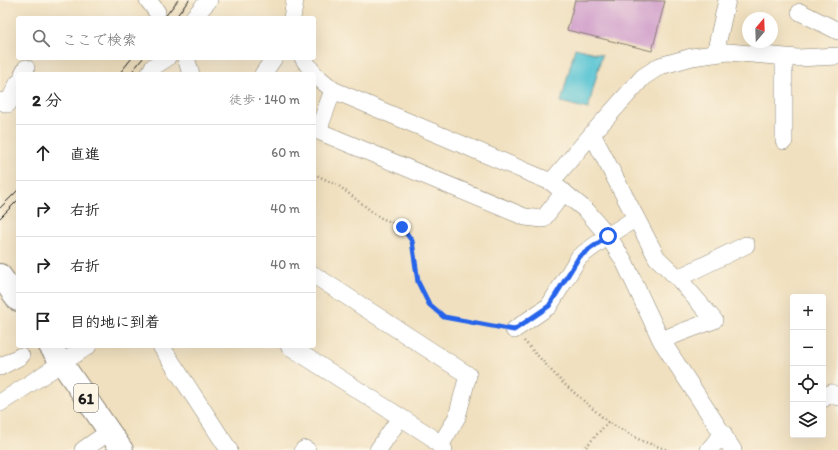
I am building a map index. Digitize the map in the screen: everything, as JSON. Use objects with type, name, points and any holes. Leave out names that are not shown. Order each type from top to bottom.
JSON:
[{"type":"main road","points":[[0,275],[16,297]]},
{"type":"main road","name":"61","points":[[56,354],[122,450]]},
{"type":"street","points":[[195,16],[209,0]]},
{"type":"street","points":[[292,16],[295,0]]},
{"type":"street","points":[[715,54],[727,0]]},
{"type":"street","points":[[800,12],[838,31]]},
{"type":"street","points":[[333,90],[318,131],[525,217],[543,219],[557,187],[592,134],[643,78],[660,66],[692,57],[728,52],[798,58],[838,56]]},
{"type":"street","points":[[784,57],[784,141]]},
{"type":"street","points":[[150,72],[153,67],[164,60]]},
{"type":"street","points":[[187,60],[190,72]]},
{"type":"street","points":[[264,72],[273,60]]},
{"type":"street","points":[[304,60],[313,72]]},
{"type":"street","points":[[316,76],[333,90],[557,187],[587,211],[608,236],[624,261],[661,340],[734,450]]},
{"type":"street","points":[[0,101],[8,104],[16,88]]},
{"type":"street","points":[[592,134],[657,258],[678,278],[714,320],[661,340]]},
{"type":"street","points":[[514,330],[549,306],[579,257],[636,218]]},
{"type":"street","points":[[678,278],[746,245]]},
{"type":"street","points":[[292,348],[430,436],[442,448],[457,417],[468,375],[316,277]]},
{"type":"street","points":[[0,403],[56,354],[80,348]]},
{"type":"street","points":[[162,348],[229,450]]},
{"type":"street","points":[[0,367],[21,356]]},
{"type":"street","points":[[826,397],[831,392],[838,397]]},
{"type":"street","points":[[378,450],[400,418]]},
{"type":"street","points":[[83,450],[110,432]]},
{"type":"street","points":[[709,450],[723,433]]},
{"type":"street","points":[[303,450],[307,450]]},
{"type":"path","points":[[316,175],[339,186],[379,216],[402,227],[412,241],[418,282],[429,304],[444,317],[514,330],[562,382],[608,422],[642,441],[668,450]]},
{"type":"path","points":[[586,450],[585,448],[608,422]]},
{"type":"water","points":[[575,48],[602,55],[588,109],[561,102]]},
{"type":"building","points":[[575,0],[665,1],[652,51],[567,30]]},
{"type":"tram line","points":[[166,16],[178,0]]},
{"type":"tram line","points":[[177,16],[189,0]]},
{"type":"tram line","points":[[121,72],[130,60]]},
{"type":"tram line","points":[[132,72],[141,60]]},
{"type":"tram line","points":[[0,208],[16,192]]},
{"type":"tram line","points":[[0,218],[16,202]]},
{"type":"route","points":[[402,227],[412,241],[418,282],[429,304],[444,317],[514,330],[549,306],[579,257],[608,236]]}]
